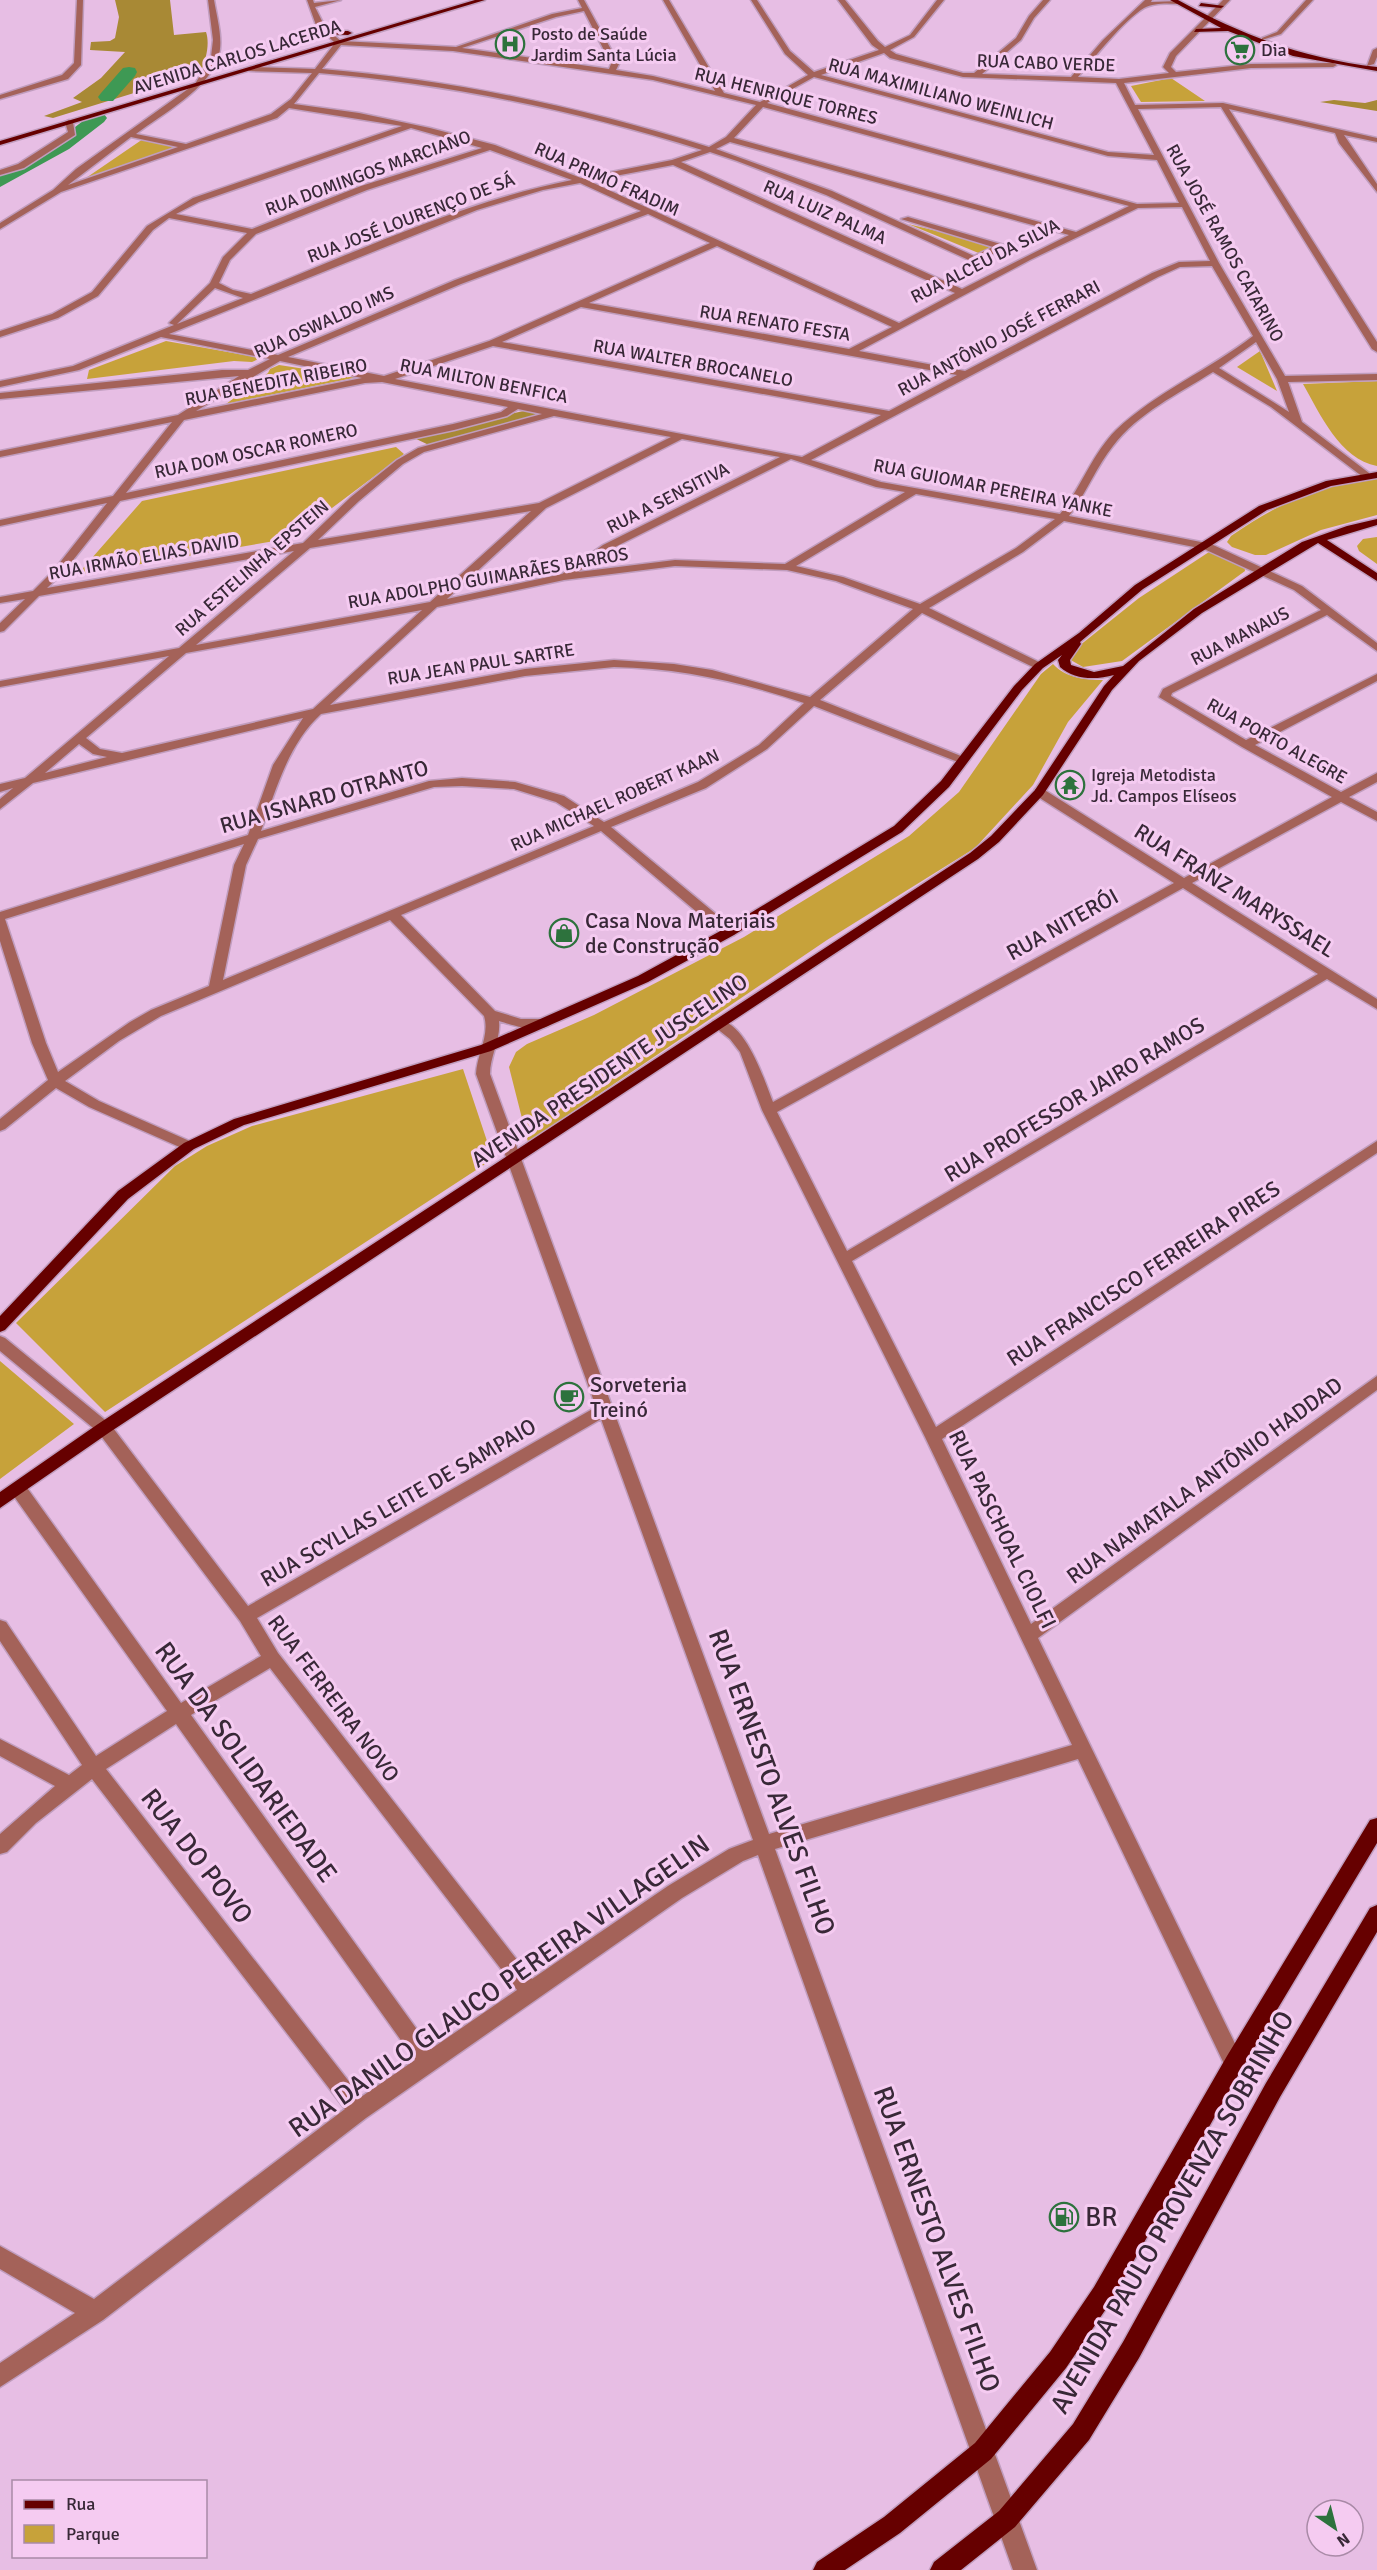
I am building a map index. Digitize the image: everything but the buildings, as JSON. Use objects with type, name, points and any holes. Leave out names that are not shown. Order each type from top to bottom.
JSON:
[{"type":"main road","name":"AVENIDA CARLOS LACERDA","points":[[0,135],[463,0]]},
{"type":"main road","name":"AVENIDA CARLOS LACERDA","points":[[0,143],[482,0]]},
{"type":"main road","points":[[1192,0],[1264,39],[1320,56],[1373,64]]},
{"type":"main road","points":[[1175,1],[1228,30],[1287,53],[1333,65],[1377,69]]},
{"type":"main road","points":[[1201,5],[1224,3]]},
{"type":"main road","points":[[1196,31],[1228,30]]},
{"type":"main road","points":[[374,45],[373,37],[380,31]]},
{"type":"main road","points":[[325,32],[348,33]]},
{"type":"main road","points":[[152,98],[169,106]]},
{"type":"main road","points":[[0,1326],[123,1195],[189,1146],[239,1122],[486,1048],[643,979],[729,932],[898,829],[924,806],[1018,688],[1039,666],[1083,635],[1138,587],[1207,546],[1263,508],[1329,483],[1372,475]]},
{"type":"main road","name":"AVENIDA PRESIDENTE JUSCELINO","points":[[0,1502],[104,1428],[974,856],[995,839],[1039,792],[1108,688],[1124,668],[1198,610],[1263,571],[1319,539],[1375,524]]},
{"type":"main road","points":[[1319,539],[1377,578]]},
{"type":"main road","points":[[1083,635],[1064,660],[1066,667],[1080,675],[1093,677],[1124,668]]},
{"type":"main road","name":"AVENIDA PAULO PROVENZA SOBRINHO","points":[[825,2570],[892,2525],[983,2451],[1058,2360],[1102,2295],[1234,2063],[1377,1826]]},
{"type":"main road","name":"AVENIDA PAULO PROVENZA SOBRINHO","points":[[942,2570],[1007,2519],[1081,2432],[1131,2350],[1273,2090],[1377,1914]]},
{"type":"street","points":[[0,97],[65,77],[78,63],[80,0]]},
{"type":"street","points":[[0,227],[56,192],[80,171],[198,85],[213,62],[216,49],[211,0]]},
{"type":"street","points":[[56,192],[249,126],[290,106],[339,43],[331,39],[318,24],[311,3],[338,0]]},
{"type":"street","points":[[581,0],[615,64],[612,71]]},
{"type":"street","points":[[666,0],[721,94]]},
{"type":"street","name":"RUA MAXIMILIANO WEINLICH","points":[[754,0],[798,65],[813,75],[1108,154],[1157,158]]},
{"type":"street","name":"RUA CABO VERDE","points":[[841,0],[875,43],[893,56],[908,62],[975,76],[1119,81],[1277,65],[1333,65]]},
{"type":"street","points":[[926,0],[934,9]]},
{"type":"street","name":"RUA JOSÉ LOURENÇO DE SÁ","points":[[0,384],[76,368],[474,208],[577,180],[674,162],[709,150],[729,140],[761,104],[813,75],[885,50],[912,36],[941,0]]},
{"type":"street","points":[[975,76],[1019,39],[1039,6],[1047,0]]},
{"type":"street","points":[[1264,39],[1279,33],[1310,0]]},
{"type":"street","points":[[1073,79],[1105,41],[1146,3],[1175,1]]},
{"type":"street","points":[[1174,74],[1167,67],[1173,56],[1224,3]]},
{"type":"street","points":[[453,49],[555,15],[585,9]]},
{"type":"street","name":"RUA HENRIQUE TORRES","points":[[339,43],[453,49],[612,71],[761,104],[1137,206],[1184,205]]},
{"type":"street","points":[[1373,64],[1377,50]]},
{"type":"street","points":[[1277,65],[1287,60],[1287,53]]},
{"type":"street","points":[[591,68],[609,56]]},
{"type":"street","points":[[250,69],[315,72],[435,84],[496,94],[595,117],[757,165],[989,264]]},
{"type":"street","name":"RUA JOSÉ RAMOS CATARINO","points":[[1119,81],[1157,158],[1282,379],[1298,423]]},
{"type":"street","points":[[1132,107],[1223,105],[1377,140]]},
{"type":"street","points":[[1223,105],[1377,349]]},
{"type":"street","name":"RUA PRIMO FRADIM","points":[[290,106],[347,112],[442,132],[492,147],[577,180],[896,325]]},
{"type":"street","points":[[1235,122],[1248,110]]},
{"type":"street","points":[[0,173],[21,166],[67,137],[72,133],[69,122]]},
{"type":"street","points":[[0,334],[55,316],[95,294],[150,228],[168,215],[217,191],[411,126]]},
{"type":"street","points":[[1339,132],[1349,152],[1377,190]]},
{"type":"street","points":[[132,135],[188,147]]},
{"type":"street","points":[[1349,152],[1359,141],[1366,138]]},
{"type":"street","points":[[729,140],[1074,234]]},
{"type":"street","name":"RUA DOMINGOS MARCIANO","points":[[158,334],[200,300],[214,284],[226,259],[253,232],[364,188],[492,147]]},
{"type":"street","name":"RUA LUIZ PALMA","points":[[674,162],[961,292]]},
{"type":"street","points":[[0,183],[20,171],[21,166]]},
{"type":"street","name":"RUA ALCEU DA SILVA","points":[[850,352],[896,325],[1074,234],[1137,206]]},
{"type":"street","points":[[869,211],[1001,247],[974,259]]},
{"type":"street","name":"RUA OSWALDO IMS","points":[[0,396],[222,373],[250,373],[277,359],[458,282],[646,212]]},
{"type":"street","points":[[168,215],[253,232]]},
{"type":"street","name":"RUA BENEDITA RIBEIRO","points":[[0,454],[365,380],[385,379],[492,342],[715,244]]},
{"type":"street","name":"RUA ANTÔNIO JOSÉ FERRARI","points":[[804,459],[1155,275],[1179,266],[1215,263]]},
{"type":"street","points":[[214,284],[230,292],[251,297]]},
{"type":"street","name":"RUA RENATO FESTA","points":[[580,304],[964,374]]},
{"type":"street","name":"RUA MILTON BENFICA","points":[[158,334],[516,406],[804,459]]},
{"type":"street","name":"RUA MICHAEL ROBERT KAAN","points":[[0,1126],[55,1081],[124,1030],[215,989],[702,785],[740,764],[763,747],[921,608],[1035,539],[1061,518],[1076,502],[1107,446],[1120,432],[1257,337]]},
{"type":"street","name":"RUA WALTER BROCANELO","points":[[492,342],[888,414]]},
{"type":"street","points":[[75,387],[76,368]]},
{"type":"street","points":[[1214,369],[1255,392],[1372,475]]},
{"type":"street","points":[[0,629],[58,572],[181,417],[250,373]]},
{"type":"street","points":[[1282,379],[1377,377]]},
{"type":"street","points":[[1255,392],[1288,392]]},
{"type":"street","name":"RUA DOM OSCAR ROMERO","points":[[0,524],[404,437],[504,414],[516,406]]},
{"type":"street","name":"RUA ESTELINHA EPSTEIN","points":[[0,805],[186,649],[400,462],[422,450],[557,412]]},
{"type":"street","points":[[215,989],[240,865],[254,837],[279,765],[296,733],[432,605],[542,506],[681,436]]},
{"type":"street","points":[[404,437],[422,450]]},
{"type":"street","name":"RUA A SENSITIVA","points":[[564,577],[607,547],[790,456]]},
{"type":"street","name":"RUA GUIOMAR PEREIRA YANKE","points":[[804,459],[879,485],[1207,546],[1299,588],[1377,648]]},
{"type":"street","points":[[787,567],[913,492]]},
{"type":"street","name":"RUA IRMÃO ELIAS DAVID","points":[[0,600],[542,506]]},
{"type":"street","points":[[1177,540],[1189,550],[1188,557]]},
{"type":"street","name":"RUA ADOLPHO GUIMARÃES BARROS","points":[[0,684],[432,605],[564,577],[675,563],[787,567],[839,579],[921,608],[1039,666]]},
{"type":"street","name":"RUA MANAUS","points":[[1167,692],[1328,610]]},
{"type":"street","name":"RUA JEAN PAUL SARTRE","points":[[0,788],[320,709],[543,669],[630,663],[673,667],[733,677],[812,702],[962,760]]},
{"type":"street","points":[[1246,745],[1377,677]]},
{"type":"street","name":"RUA PORTO ALEGRE","points":[[1167,692],[1165,697],[1169,701],[1377,817]]},
{"type":"street","points":[[78,738],[97,752],[124,756]]},
{"type":"street","name":"RUA NITERÓI","points":[[769,1110],[1377,777]]},
{"type":"street","name":"RUA ISNARD OTRANTO","points":[[0,918],[254,837],[433,784],[462,782],[515,786],[567,803],[602,826],[729,932]]},
{"type":"street","name":"RUA FRANZ MARYSSAEL","points":[[1039,792],[1377,1005]]},
{"type":"street","points":[[393,915],[490,1014],[521,1023],[544,1023]]},
{"type":"street","points":[[0,918],[39,1043],[55,1081],[94,1104],[189,1146]]},
{"type":"street","name":"RUA PROFESSOR JAIRO RAMOS","points":[[843,1260],[1328,974]]},
{"type":"street","name":"RUA ERNESTO ALVES FILHO","points":[[490,1014],[494,1028],[486,1048],[483,1074],[604,1410],[765,1844],[1025,2570]]},
{"type":"street","name":"RUA PASCHOAL CIOLFI","points":[[718,1024],[735,1036],[746,1051],[769,1110],[933,1437],[1234,2063]]},
{"type":"street","name":"RUA FRANCISCO FERREIRA PIRES","points":[[933,1437],[1377,1146]]},
{"type":"street","points":[[0,1342],[104,1428]]},
{"type":"street","name":"RUA NAMATALA ANTÔNIO HADDAD","points":[[1029,1635],[1377,1382]]},
{"type":"street","name":"RUA SCYLLAS LEITE DE SAMPAIO","points":[[246,1616],[604,1410]]},
{"type":"street","name":"RUA FERREIRA NOVO","points":[[104,1428],[246,1616],[272,1658],[530,1992]]},
{"type":"street","name":"RUA DA SOLIDARIEDADE","points":[[19,1490],[430,2064]]},
{"type":"street","name":"RUA DO POVO","points":[[0,1627],[93,1766],[360,2111]]},
{"type":"street","points":[[0,1846],[29,1816],[93,1766],[272,1658]]},
{"type":"street","points":[[0,1747],[68,1784]]},
{"type":"street","name":"RUA DANILO GLAUCO PEREIRA VILLAGELIN","points":[[0,2376],[95,2312],[360,2111],[675,1892],[736,1855],[765,1844],[1084,1749]]},
{"type":"street","points":[[0,2257],[95,2312]]},
{"type":"green space","points":[[1171,78],[1205,101],[1141,102],[1131,86]]},
{"type":"green space","points":[[143,139],[178,146],[83,180]]},
{"type":"green space","points":[[908,224],[999,246],[981,254]]},
{"type":"green space","points":[[166,341],[261,358],[252,362],[234,361],[87,379],[89,370]]},
{"type":"green space","points":[[1260,351],[1277,391],[1237,367]]},
{"type":"green space","points":[[279,365],[358,377],[226,404],[268,373],[270,369]]},
{"type":"green space","points":[[1377,381],[1377,466],[1364,462],[1352,454],[1332,434],[1303,384]]},
{"type":"green space","points":[[396,447],[404,454],[292,538],[77,575],[142,501]]},
{"type":"green space","points":[[1377,477],[1377,515],[1321,530],[1266,555],[1255,555],[1232,547],[1227,542],[1231,536],[1249,524],[1300,497]]},
{"type":"green space","points":[[1377,537],[1377,564],[1359,551],[1357,546],[1363,539]]},
{"type":"green space","points":[[1209,552],[1219,553],[1244,564],[1245,571],[1122,661],[1083,667],[1069,659],[1069,654],[1139,598]]},
{"type":"green space","points":[[1053,664],[1058,669],[1076,677],[1103,680],[1068,722],[1033,785],[975,848],[827,940],[528,1142],[509,1067],[516,1052],[527,1044],[594,1015],[744,937],[909,836],[959,792],[1041,674]]},
{"type":"green space","points":[[463,1069],[493,1159],[105,1412],[16,1323],[175,1166],[207,1146],[252,1126]]},
{"type":"green space","points":[[0,1361],[74,1424],[0,1479]]},
{"type":"shaded area","points":[[115,0],[170,0],[174,35],[206,32],[207,51],[201,71],[196,73],[177,67],[134,83],[147,89],[53,118],[44,116],[82,102],[73,98],[101,78],[125,52],[90,50],[91,42],[110,41],[115,38],[119,17]]},
{"type":"shaded area","points":[[1334,100],[1365,103],[1377,100],[1377,111],[1320,102]]},
{"type":"shaded area","points":[[532,409],[543,415],[431,446],[412,437]]},
{"type":"waterway","points":[[107,97],[129,72]]},
{"type":"waterway","points":[[0,182],[63,145],[98,118]]},
{"type":"place","name":"Posto de Saúde Jardim Santa Lúcia","points":[[510,44]]},
{"type":"place","name":"Dia","points":[[1240,50]]},
{"type":"place","name":"Igreja Metodista Jd. Campos Elíseos","points":[[1070,785]]},
{"type":"place","name":"Casa Nova Materiais de Construção","points":[[564,933]]},
{"type":"place","name":"Sorveteria Treinó","points":[[569,1397]]},
{"type":"place","name":"BR","points":[[1064,2217]]}]
